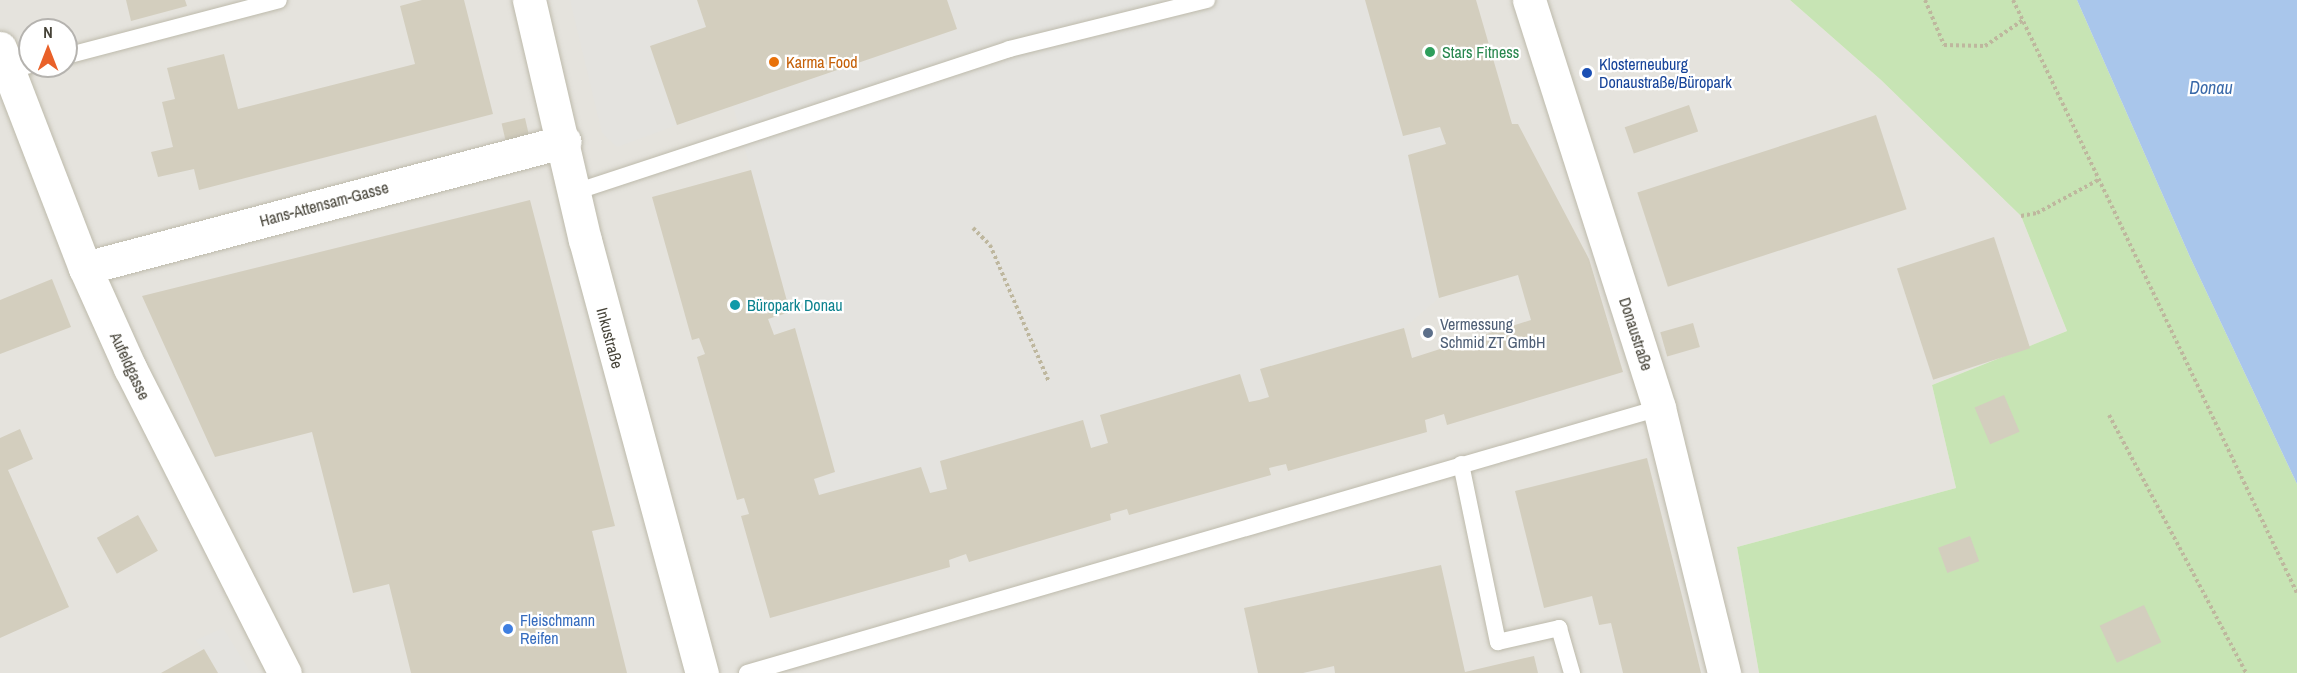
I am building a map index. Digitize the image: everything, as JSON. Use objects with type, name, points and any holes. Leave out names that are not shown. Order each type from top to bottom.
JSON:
[{"type":"street","name":"Inkustraße","points":[[529,0],[626,398],[702,673]]},
{"type":"street","name":"Donaustraße","points":[[1529,0],[1659,408],[1724,673]]},
{"type":"street","name":"Aufeldgasse","points":[[13,61],[85,267],[130,368],[285,673]]},
{"type":"street","name":"Hans-Attensam-Gasse","points":[[85,267],[564,141]]},
{"type":"lane","points":[[78,53],[279,0]]},
{"type":"lane","points":[[575,192],[1009,49],[1207,0]]},
{"type":"lane","points":[[747,673],[1659,408]]},
{"type":"lane","points":[[1461,464],[1498,642],[1559,628],[1572,673]]},
{"type":"path","points":[[1925,0],[1944,45],[1984,46],[2023,20]]},
{"type":"path","points":[[2013,0],[2297,593]]},
{"type":"path","points":[[2021,216],[2037,213],[2098,180]]},
{"type":"path","points":[[972,228],[990,245],[1049,382]]},
{"type":"path","points":[[2109,415],[2246,673]]},
{"type":"shaded area","points":[[0,0],[1790,0],[1881,80],[2021,216],[2067,331],[1932,385],[1956,488],[1737,547],[1759,673],[0,673]]},
{"type":"shaded area","points":[[570,0],[697,0],[706,27],[650,46],[677,125],[617,147],[602,133]]},
{"type":"shaded area","points":[[947,0],[1365,0],[1403,136],[1440,127],[1446,144],[1408,155],[1439,298],[1404,328],[1260,369],[1269,397],[1249,402],[1240,374],[1100,415],[1108,443],[1099,446],[1091,448],[1083,420],[940,461],[947,489],[930,493],[921,467],[819,495],[814,479],[835,472],[795,328],[774,335],[768,319],[790,311],[733,106],[957,29]]},
{"type":"shaded area","points":[[223,628],[251,673],[217,673],[196,640]]},
{"type":"green space","points":[[1790,0],[2077,0],[2190,257],[2297,484],[2297,673],[1759,673],[1737,547],[1956,488],[1932,385],[2067,331],[2021,216],[1881,80]]},
{"type":"water","name":"Donau","points":[[2077,0],[2297,0],[2297,484],[2190,257]]},
{"type":"building","points":[[126,0],[185,0],[187,6],[131,21]]},
{"type":"building","points":[[422,0],[464,0],[493,114],[199,190],[194,169],[158,177],[151,152],[173,147],[162,102],[175,99],[167,68],[224,54],[238,109],[415,64],[400,6]]},
{"type":"building","points":[[697,0],[947,0],[957,29],[677,125],[650,46],[706,27]]},
{"type":"building","name":"Büropark Donau","points":[[1365,0],[1476,0],[1512,124],[1518,124],[1589,259],[1623,372],[1447,425],[1444,414],[1425,420],[1427,432],[1288,471],[1286,464],[1269,468],[1271,475],[1129,515],[1127,509],[1110,514],[1111,520],[969,562],[966,554],[949,560],[950,567],[770,618],[741,516],[749,514],[744,498],[737,500],[697,357],[705,354],[699,338],[692,340],[652,197],[751,170],[790,312],[768,319],[774,335],[795,328],[835,472],[814,479],[819,495],[921,467],[930,493],[947,489],[940,461],[1083,420],[1091,448],[1108,443],[1100,415],[1240,374],[1249,402],[1269,397],[1260,369],[1404,328],[1412,358],[1531,320],[1518,275],[1439,298],[1408,155],[1446,144],[1440,127],[1403,136]]},
{"type":"building","points":[[1689,105],[1698,131],[1634,154],[1625,127]]},
{"type":"building","points":[[1876,115],[1907,209],[1668,287],[1637,193]]},
{"type":"building","points":[[525,118],[530,140],[507,146],[502,123]]},
{"type":"building","points":[[530,200],[615,526],[592,531],[627,673],[411,673],[389,584],[353,593],[312,432],[215,457],[142,296]]},
{"type":"building","points":[[1994,237],[2030,348],[1933,380],[1897,269]]},
{"type":"building","points":[[52,279],[71,327],[0,354],[0,300]]},
{"type":"building","points":[[1693,323],[1700,347],[1667,356],[1660,332]]},
{"type":"building","points":[[2004,395],[2020,432],[1990,444],[1975,408]]},
{"type":"building","points":[[20,429],[33,459],[8,470],[69,607],[0,638],[0,438]]},
{"type":"building","points":[[1647,458],[1701,673],[1623,673],[1611,623],[1599,625],[1592,596],[1544,608],[1515,491]]},
{"type":"building","points":[[138,515],[158,551],[117,574],[97,538]]},
{"type":"building","points":[[1970,536],[1979,561],[1947,573],[1938,548]]},
{"type":"building","points":[[1441,565],[1465,672],[1534,656],[1538,673],[1335,673],[1334,666],[1303,673],[1258,673],[1244,608]]},
{"type":"building","points":[[2144,605],[2161,642],[2117,663],[2100,626]]},
{"type":"building","points":[[204,649],[218,673],[161,673]]},
{"type":"place","name":"Stars Fitness","points":[[1430,52]]},
{"type":"place","name":"Karma Food","points":[[774,62]]},
{"type":"place","name":"Klosterneuburg Donaustraße/Büropark","points":[[1587,73]]},
{"type":"place","name":"Büropark Donau","points":[[735,305]]},
{"type":"place","name":"Vermessung Schmid ZT GmbH","points":[[1428,333]]},
{"type":"place","name":"Fleischmann Reifen","points":[[508,629]]}]
